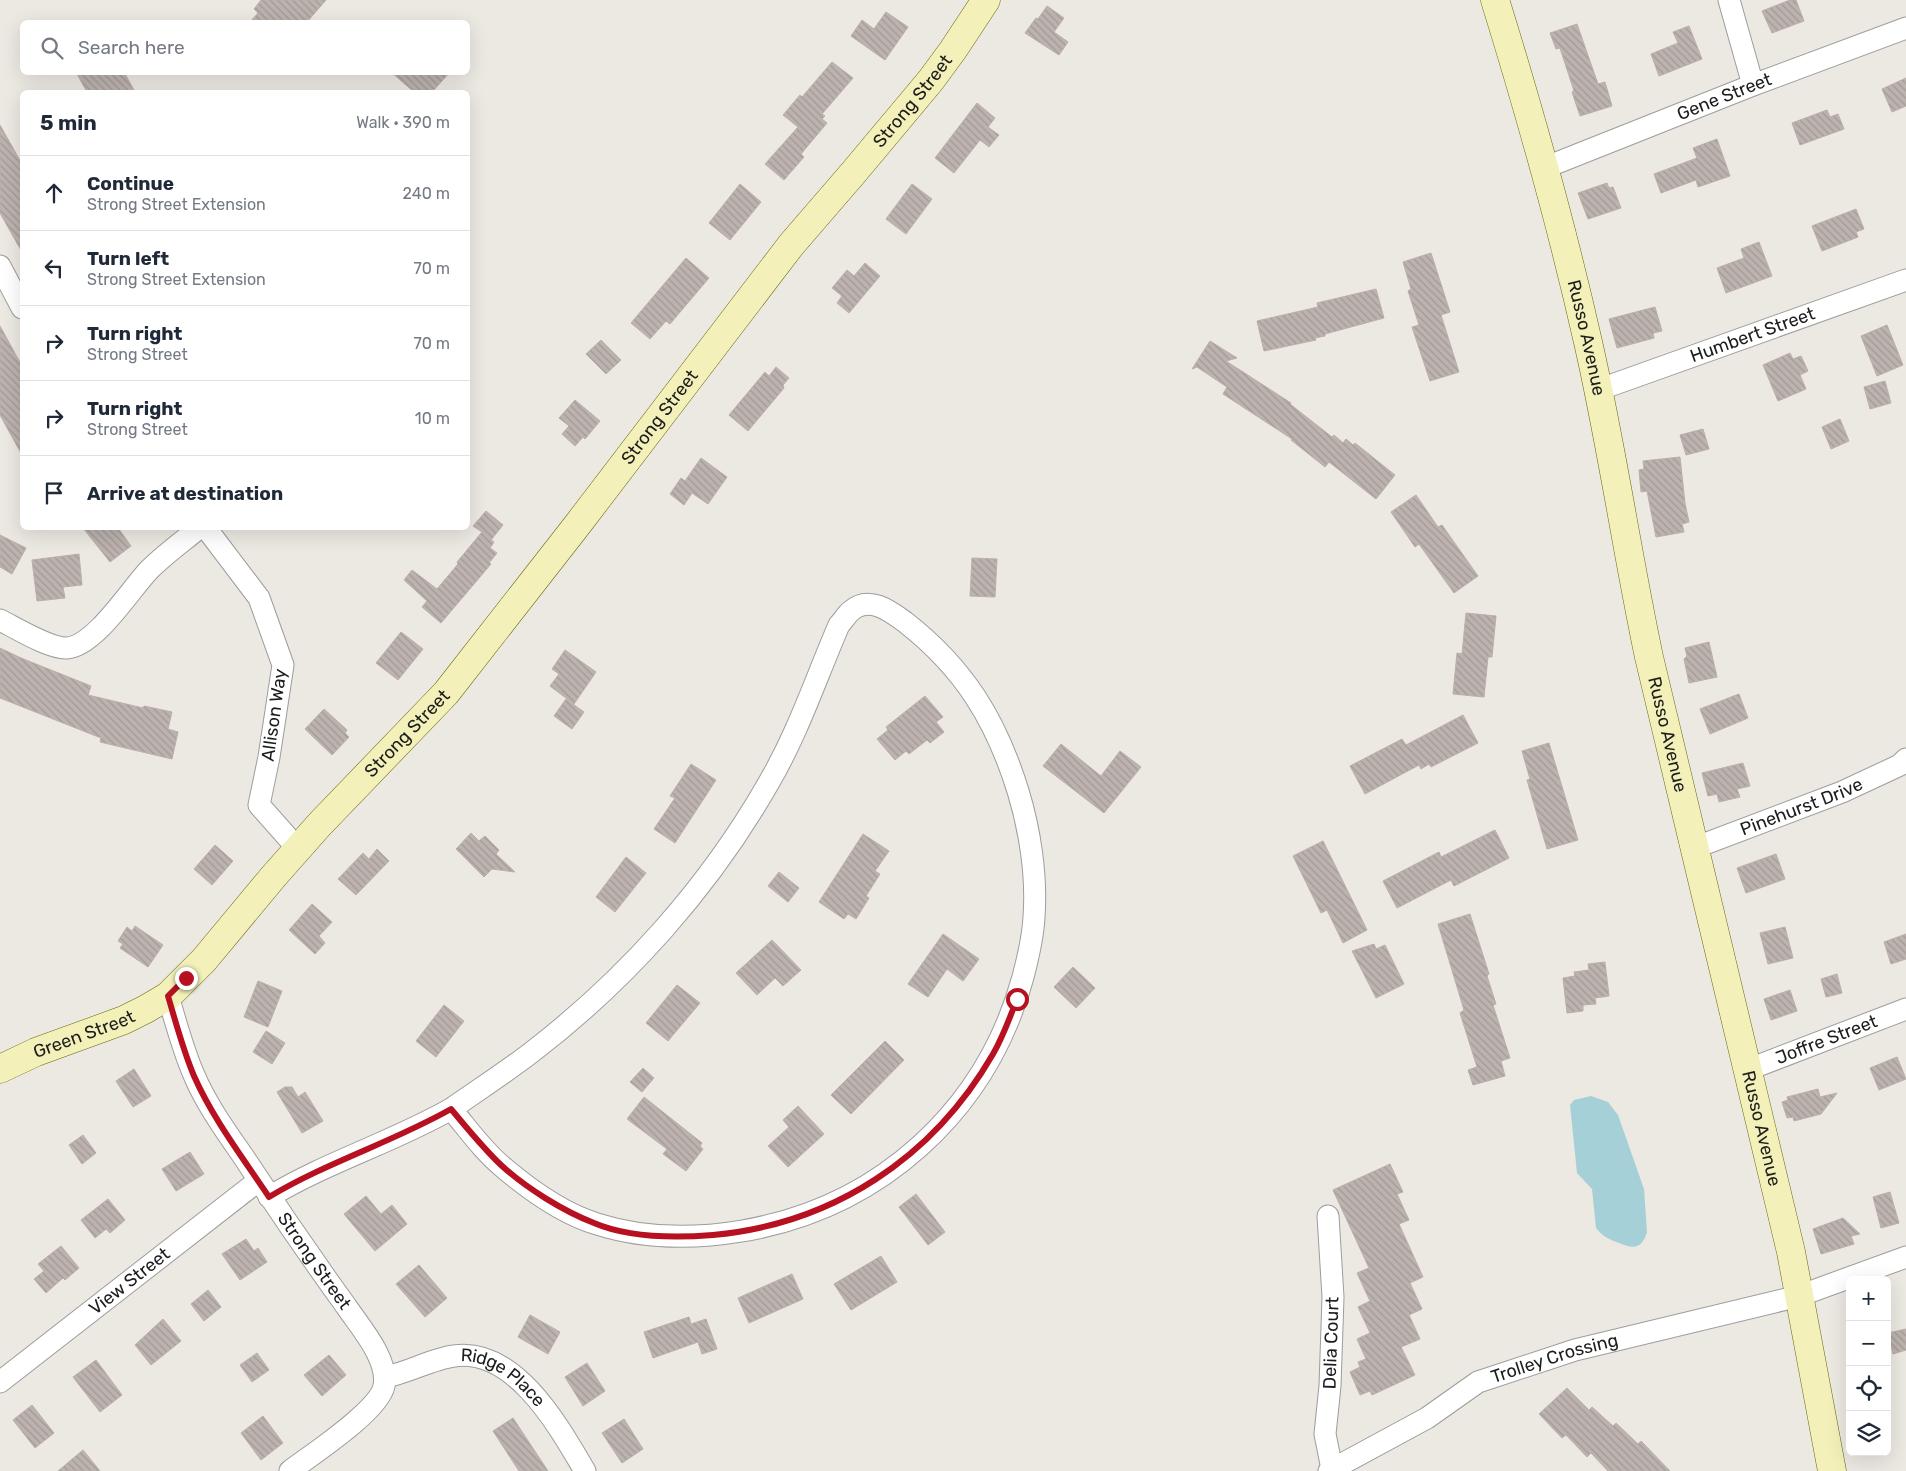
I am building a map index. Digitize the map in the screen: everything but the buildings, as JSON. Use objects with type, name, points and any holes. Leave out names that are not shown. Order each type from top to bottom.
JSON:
[{"type":"street","name":"Strong Street","points":[[385,1378],[383,1365],[373,1346],[264,1189],[213,1110],[194,1076],[180,1040],[168,996],[204,960],[298,849],[346,796],[446,693],[786,251],[931,80],[954,50],[986,0]]},
{"type":"street","name":"Russo Avenue","points":[[1495,0],[1573,275],[1598,390],[1645,638],[1791,1252],[1832,1471]]},
{"type":"street","points":[[1729,0],[1754,85]]},
{"type":"street","name":"Gene Street","points":[[1544,168],[1754,85],[1906,28]]},
{"type":"street","points":[[0,266],[20,304]]},
{"type":"street","name":"Humbert Street","points":[[1598,390],[1906,280]]},
{"type":"street","points":[[0,620],[44,642],[67,648],[85,641],[108,620],[149,570],[197,530]]},
{"type":"street","name":"Allison Way","points":[[208,530],[259,598],[283,665],[269,757],[259,805],[298,849]]},
{"type":"street","name":"View Street","points":[[0,1382],[264,1189],[311,1175],[429,1122],[451,1109],[533,1051],[590,1003],[666,928],[739,831],[768,784],[802,716],[840,625],[852,610],[866,604],[884,608],[931,644],[957,672],[979,700],[998,734],[1011,769],[1024,813],[1028,838],[1033,879],[1034,917],[1028,956],[1017,999],[994,1053],[970,1092],[944,1123],[914,1152],[866,1186],[801,1217],[762,1228],[725,1234],[663,1236],[633,1233],[595,1224],[563,1209],[502,1167],[478,1142],[451,1109]]},
{"type":"street","name":"Pinehurst Drive","points":[[1694,848],[1842,792],[1900,765],[1906,759]]},
{"type":"street","name":"Green Street","points":[[0,1069],[36,1052],[124,1020],[168,996]]},
{"type":"street","name":"Joffre Street","points":[[1747,1070],[1906,1009]]},
{"type":"street","name":"Delia Court","points":[[1328,1216],[1333,1297],[1330,1386],[1325,1434],[1330,1470]]},
{"type":"street","name":"Trolley Crossing","points":[[1330,1470],[1426,1418],[1478,1382],[1575,1350],[1799,1296],[1906,1257]]},
{"type":"street","name":"Ridge Place","points":[[385,1378],[454,1356],[475,1356],[491,1360],[522,1382],[545,1410],[585,1471]]},
{"type":"street","points":[[290,1471],[331,1440],[377,1401],[384,1388],[385,1378]]},
{"type":"water","points":[[1591,1096],[1608,1102],[1618,1115],[1644,1189],[1647,1232],[1643,1242],[1637,1246],[1633,1247],[1612,1241],[1596,1228],[1592,1189],[1577,1173],[1570,1105],[1574,1100]]},
{"type":"route","points":[[186,978],[168,996],[180,1040],[194,1076],[213,1110],[269,1197],[377,1144],[429,1122],[451,1109],[478,1142],[502,1167],[563,1209],[595,1224],[633,1233],[663,1236],[725,1234],[762,1228],[801,1217],[866,1186],[892,1169],[914,1152],[944,1123],[970,1092],[994,1053],[1017,999]]}]
